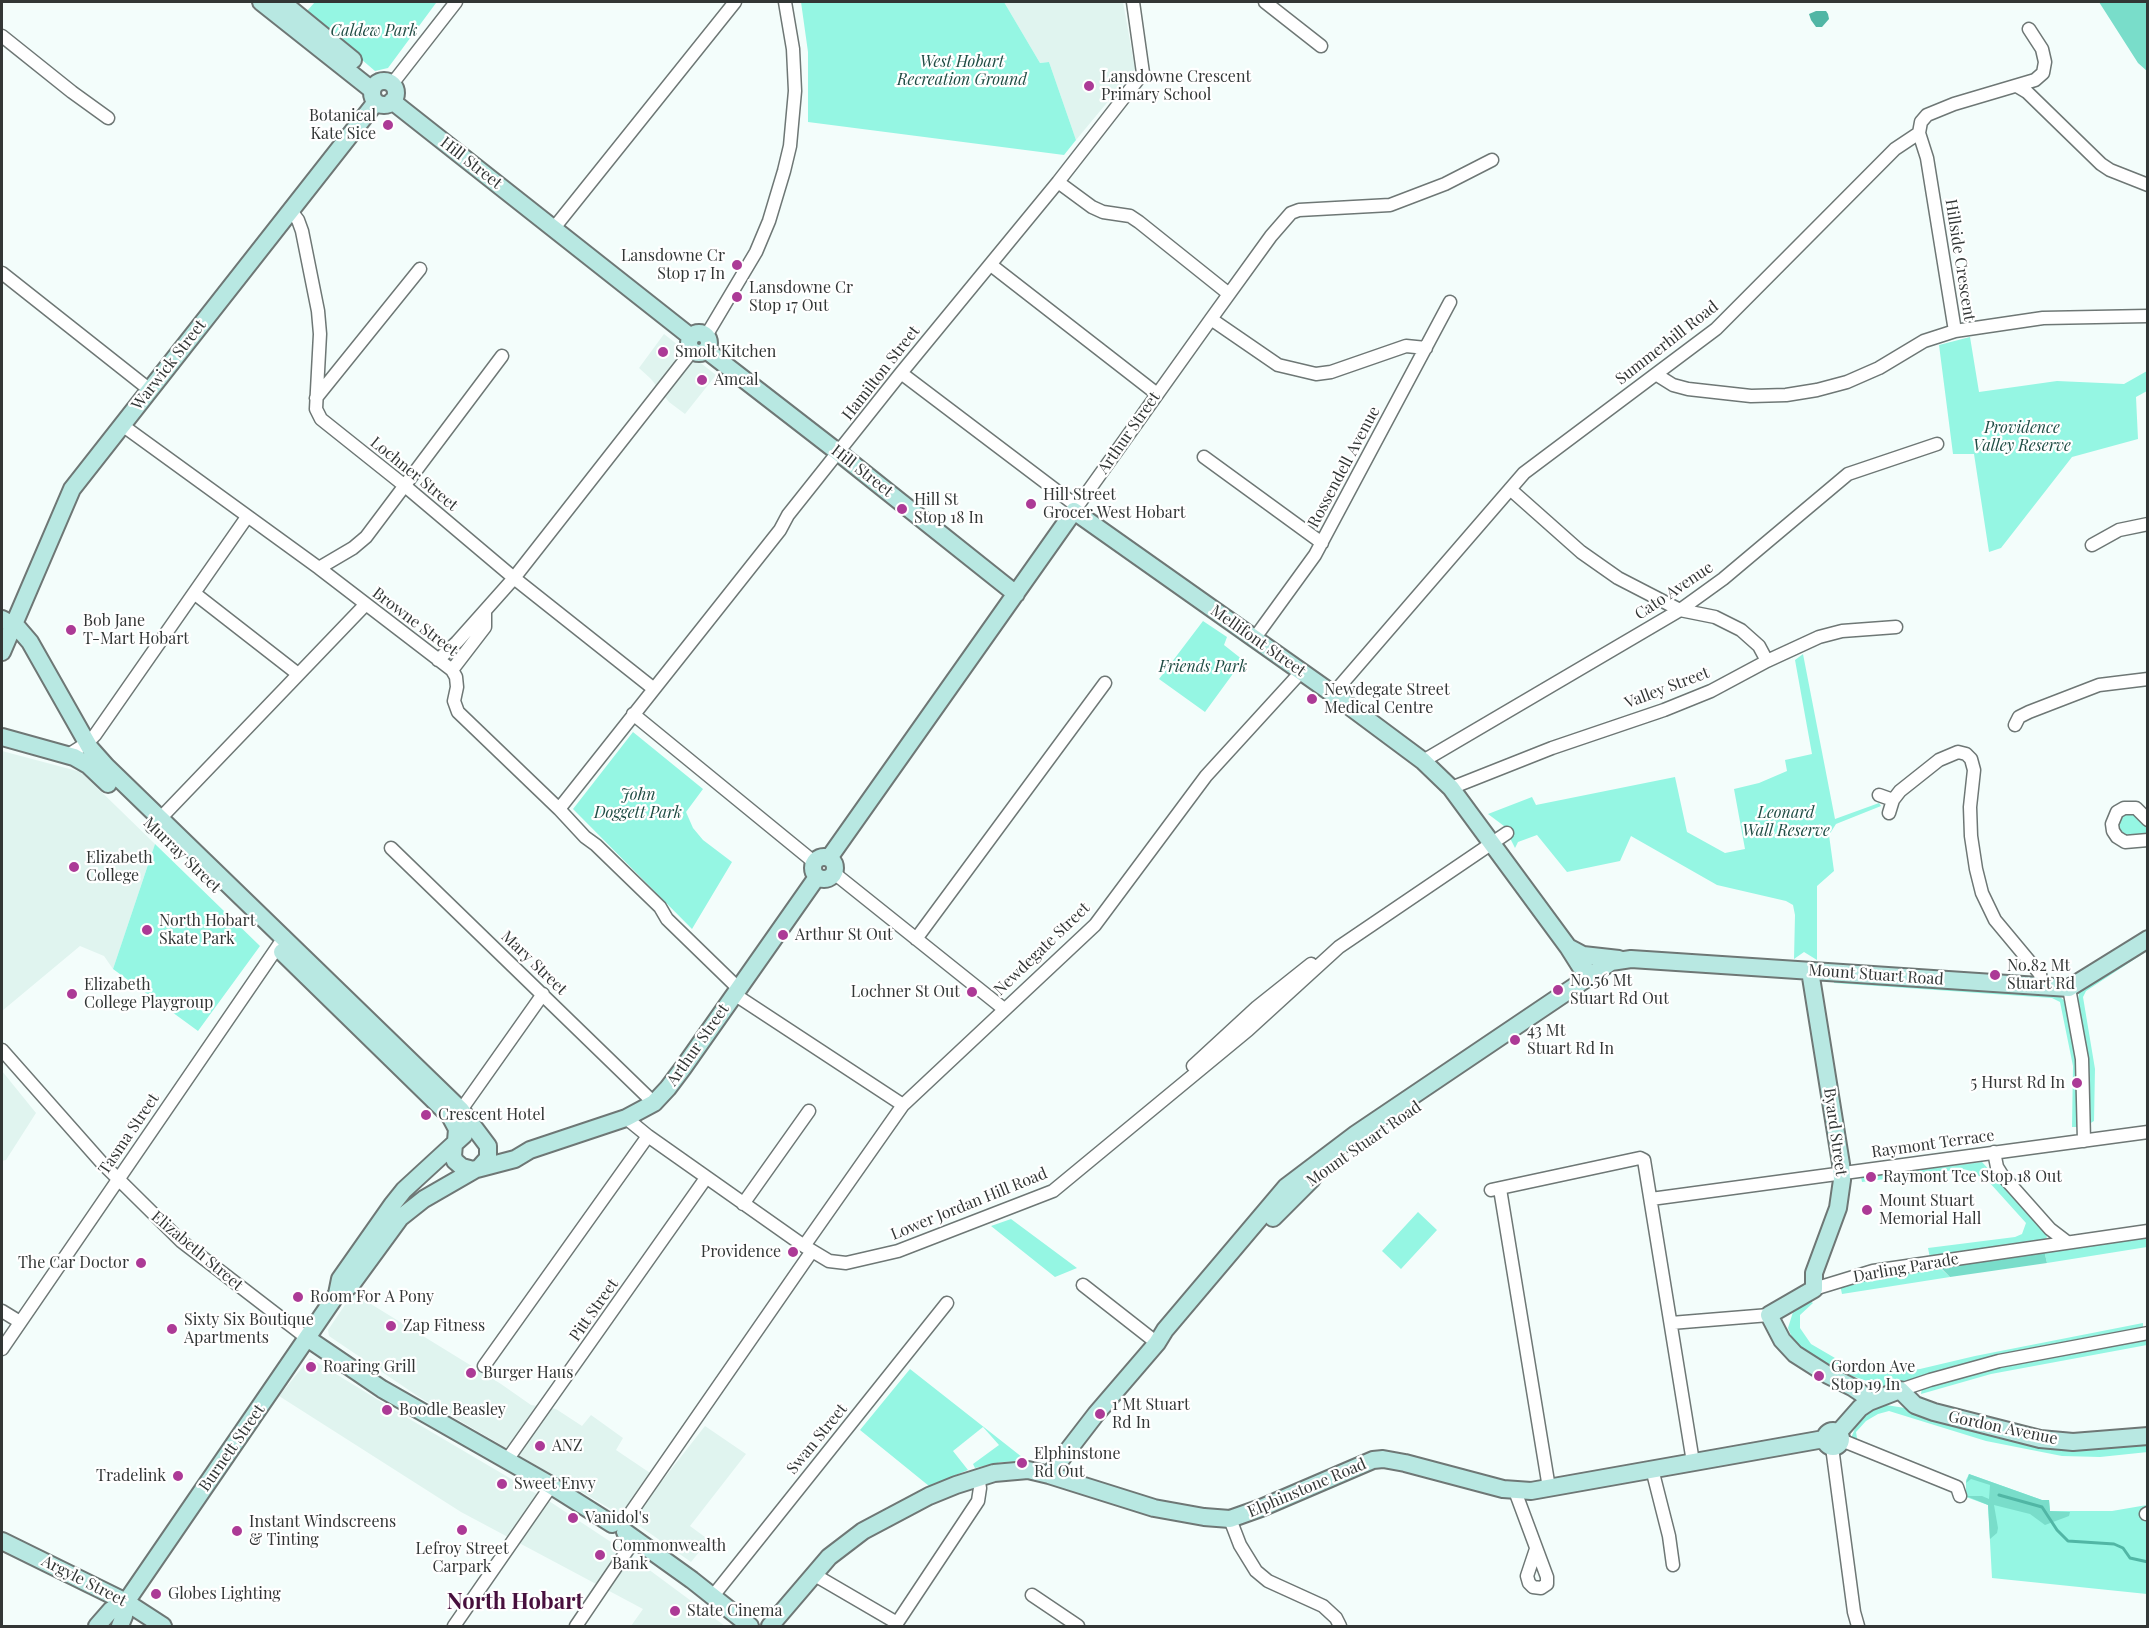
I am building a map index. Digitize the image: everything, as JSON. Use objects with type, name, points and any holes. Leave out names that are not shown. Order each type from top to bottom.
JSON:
[{"type":"street","name":"Hill Street","points":[[261,2],[382,92],[1016,594]]},
{"type":"street","name":"Hill Street","points":[[282,2],[382,92]]},
{"type":"street","name":"Warwick Street","points":[[2,652],[8,622],[72,489],[382,92],[456,2]]},
{"type":"street","points":[[554,228],[735,2]]},
{"type":"street","points":[[438,660],[514,578],[699,343],[756,252],[769,221],[784,171],[791,136],[795,91],[793,49],[785,2]]},
{"type":"street","name":"Hamilton Street","points":[[559,809],[901,373],[1058,182],[1143,73],[1133,2]]},
{"type":"street","points":[[1265,2],[1321,46]]},
{"type":"street","name":"Summerhill Road","points":[[1333,694],[1510,489],[1532,468],[1716,329],[1896,149],[1918,133],[1921,122],[1928,115],[1939,109],[2035,80],[2043,73],[2045,62],[2042,49],[2029,29]]},
{"type":"street","points":[[2,36],[108,118]]},
{"type":"street","points":[[2016,86],[2027,92],[2101,164],[2110,170],[2148,185]]},
{"type":"street","name":"Hillside Crescent","points":[[1657,375],[1672,385],[1688,389],[1751,396],[1786,395],[1848,382],[1879,368],[1924,341],[1955,331],[1927,158],[1918,133]]},
{"type":"street","name":"Arthur Street","points":[[478,1168],[515,1159],[530,1150],[626,1118],[654,1103],[683,1068],[1157,393],[1229,294],[1292,213],[1299,210],[1390,205],[1445,184],[1492,160]]},
{"type":"street","points":[[1058,182],[1097,210],[1130,216],[1229,294]]},
{"type":"street","name":"Lochner Street","points":[[291,211],[302,231],[318,311],[320,334],[316,409],[321,419],[514,578],[654,689]]},
{"type":"street","points":[[991,265],[1157,393]]},
{"type":"street","points":[[316,398],[420,269]]},
{"type":"street","points":[[2,273],[150,390]]},
{"type":"street","name":"Rossendell Avenue","points":[[1254,639],[1322,543],[1450,302]]},
{"type":"street","points":[[1955,331],[2053,318],[2148,316]]},
{"type":"street","points":[[1211,319],[1278,365],[1316,374],[1331,372],[1406,346],[1426,348]]},
{"type":"street","points":[[319,568],[366,537],[502,356]]},
{"type":"street","points":[[901,373],[1076,509]]},
{"type":"street","name":"Browne Street","points":[[122,425],[319,568],[452,670],[456,677],[457,687],[454,701],[458,712],[660,907],[667,919],[736,991],[903,1105]]},
{"type":"street","name":"Cato Avenue","points":[[1423,762],[1680,610],[1723,579],[1848,474],[1937,444]]},
{"type":"street","points":[[1204,457],[1322,543]]},
{"type":"street","points":[[1510,489],[1557,532],[1618,579],[1680,610],[1715,617],[1741,630],[1759,646],[1767,661]]},
{"type":"street","name":"Mellifont Street","points":[[1076,509],[1333,694],[1423,762],[1451,788],[1580,966],[1594,973]]},
{"type":"street","points":[[68,755],[87,743],[247,517]]},
{"type":"street","points":[[2092,545],[2119,530],[2148,524]]},
{"type":"street","points":[[194,592],[298,674]]},
{"type":"street","points":[[156,823],[365,605]]},
{"type":"street","points":[[452,670],[485,627],[485,611]]},
{"type":"street","name":"Murray Street","points":[[8,622],[30,642],[87,743],[156,823]]},
{"type":"street","name":"Valley Street","points":[[1451,788],[1552,748],[1664,710],[1711,691],[1819,637],[1842,631],[1896,627]]},
{"type":"street","name":"Newdegate Street","points":[[576,1626],[624,1529],[903,1105],[1095,925],[1206,776],[1301,672]]},
{"type":"street","points":[[2015,725],[2019,717],[2029,712],[2099,686],[2148,679]]},
{"type":"street","points":[[916,939],[1105,683]]},
{"type":"street","points":[[633,714],[1004,1009]]},
{"type":"street","name":"Murray Street","points":[[2,737],[68,755],[94,770],[156,823],[280,943],[461,1110],[485,1140]]},
{"type":"street","points":[[1889,813],[1893,800],[1900,791],[1950,754],[1958,752],[1966,754],[1971,759],[1974,770],[1970,807],[1971,830],[1982,893],[1995,920],[2040,974],[2042,987]]},
{"type":"street","points":[[1879,795],[1893,800]]},
{"type":"street","points":[[2148,820],[2136,808],[2124,808],[2117,812],[2112,824],[2117,837],[2125,842],[2148,840]]},
{"type":"street","name":"Lower Jordan Hill Road","points":[[626,1118],[706,1178],[829,1261],[846,1263],[898,1251],[1053,1191],[1248,1030],[1327,957],[1507,833]]},
{"type":"street","name":"Mary Street","points":[[391,848],[654,1103]]},
{"type":"street","points":[[2084,1141],[2082,1059],[2069,988],[2148,939]]},
{"type":"street","name":"Murray Street","points":[[280,943],[450,1116],[458,1132],[455,1142]]},
{"type":"street","name":"Tasma Street","points":[[2,1349],[280,943]]},
{"type":"street","name":"Mellifont Street","points":[[1568,947],[1583,955],[1620,959]]},
{"type":"street","points":[[1583,955],[1593,966],[1594,973]]},
{"type":"street","name":"Mount Stuart Road","points":[[1049,1475],[1096,1414],[1157,1343],[1172,1336],[1283,1207],[1312,1179],[1575,999],[1594,982],[1594,973],[1611,962],[1620,959],[2069,988]]},
{"type":"street","name":"Byard Street","points":[[1810,971],[1842,1173],[1838,1208],[1814,1273],[1814,1289]]},
{"type":"street","points":[[461,1110],[543,994]]},
{"type":"street","name":"Elizabeth Street","points":[[2,1050],[118,1180],[181,1241],[307,1338],[382,1389],[624,1529],[750,1626]]},
{"type":"street","points":[[743,1204],[809,1111]]},
{"type":"street","name":"Raymont Terrace","points":[[1651,1199],[2148,1132]]},
{"type":"street","points":[[469,1133],[477,1134],[485,1140],[489,1154],[486,1162],[478,1168],[467,1170],[457,1164],[452,1153],[455,1142],[469,1133]]},
{"type":"street","points":[[484,1366],[648,1136]]},
{"type":"street","name":"Arthur Street","points":[[485,1140],[501,1149],[530,1150]]},
{"type":"street","name":"Burnett Street","points":[[121,1626],[126,1602],[337,1294],[340,1279],[392,1205],[455,1142]]},
{"type":"street","points":[[1994,1152],[1997,1167],[2002,1175],[2050,1229],[2067,1242]]},
{"type":"street","points":[[1549,1488],[1497,1193],[1640,1158],[1644,1160],[1651,1199],[1693,1462]]},
{"type":"street","name":"Burnett Street","points":[[337,1294],[351,1285],[400,1218],[415,1205],[478,1168]]},
{"type":"street","name":"Pitt Street","points":[[507,1460],[706,1178]]},
{"type":"street","name":"Darling Parade","points":[[1671,1323],[1768,1315],[1814,1289],[1873,1271],[2148,1232]]},
{"type":"street","points":[[1083,1285],[1157,1343]]},
{"type":"street","name":"Swan Street","points":[[713,1596],[947,1303]]},
{"type":"street","points":[[2,1311],[20,1322]]},
{"type":"street","points":[[1768,1315],[1782,1340],[1795,1354],[1852,1387],[1869,1402]]},
{"type":"street","points":[[1858,1626],[1854,1612],[1834,1440],[1860,1408],[1900,1390],[1999,1360],[2148,1333]]},
{"type":"street","name":"Gordon Avenue","points":[[1900,1390],[1915,1404],[1934,1412],[2040,1439],[2073,1442],[2148,1436]]},
{"type":"street","points":[[1834,1440],[1951,1484],[1960,1490],[1960,1496]]},
{"type":"street","name":"Elphinstone Road","points":[[770,1626],[829,1557],[883,1519],[929,1496],[978,1477],[1008,1471],[1028,1470],[1049,1475],[1154,1508],[1203,1518],[1230,1519],[1373,1460],[1395,1461],[1515,1491],[1549,1488],[1834,1440]]},
{"type":"street","points":[[1652,1469],[1670,1536],[1673,1565]]},
{"type":"street","points":[[813,1574],[897,1623],[978,1500],[980,1488],[978,1477]]},
{"type":"street","points":[[454,1626],[551,1486]]},
{"type":"street","points":[[1515,1491],[1536,1549]]},
{"type":"street","points":[[1230,1519],[1240,1545],[1256,1571],[1268,1581],[1323,1606],[1336,1618],[1340,1626]]},
{"type":"street","name":"Argyle Street","points":[[2,1540],[126,1602],[163,1626]]},
{"type":"street","points":[[1032,1595],[1063,1622],[1078,1626]]},
{"type":"street","name":"Burnett Street","points":[[97,1626],[111,1610],[126,1602]]},
{"type":"shaded area","name":"Lansdowne Crescent Primary School","points":[[1004,2],[1123,2],[1135,69],[1076,140],[1049,62],[1040,63]]},
{"type":"shaded area","points":[[2099,2],[2147,2],[2147,71],[2138,63]]},
{"type":"shaded area","points":[[1826,11],[1828,14],[1829,19],[1822,27],[1816,27],[1811,20],[1809,14]]},
{"type":"shaded area","points":[[664,334],[716,375],[685,414],[669,402],[639,368]]},
{"type":"shaded area","name":"Elizabeth College","points":[[2,751],[81,772],[155,844],[113,969],[104,956],[80,946],[2,1011]]},
{"type":"shaded area","points":[[2,1071],[36,1113],[6,1160],[2,1161]]},
{"type":"shaded area","points":[[2044,1250],[2047,1263],[1950,1277],[1939,1266]]},
{"type":"shaded area","points":[[353,1293],[531,1405],[556,1409],[582,1426],[591,1415],[623,1438],[616,1450],[662,1481],[705,1426],[746,1454],[690,1526],[709,1540],[691,1562],[638,1525],[419,1397],[329,1336],[328,1330]]},
{"type":"shaded area","points":[[310,1358],[552,1503],[617,1546],[725,1626],[631,1626],[643,1609],[461,1512],[279,1396]]},
{"type":"shaded area","points":[[1969,1474],[2042,1500],[2049,1500],[2050,1511],[2070,1512],[2069,1516],[2045,1525],[2030,1514],[1994,1505],[1998,1528],[1997,1533],[1990,1539],[1988,1505],[1966,1496],[1982,1496],[1989,1499],[1990,1485],[1971,1479],[1966,1483]]},
{"type":"green space","name":"Caldew Park","points":[[315,2],[436,3],[388,68],[375,71],[306,12]]},
{"type":"green space","name":"West Hobart Recreation Ground","points":[[801,2],[1004,2],[1040,63],[1049,62],[1076,140],[1064,155],[808,122],[808,52]]},
{"type":"green space","name":"Providence Valley Reserve","points":[[1970,337],[1979,392],[2057,381],[2124,384],[2147,371],[2147,391],[2136,397],[2138,439],[2072,457],[2001,548],[1989,552],[1974,454],[1953,454],[1939,345]]},
{"type":"green space","name":"Friends Park","points":[[1203,621],[1227,637],[1224,645],[1243,660],[1205,712],[1159,679]]},
{"type":"green space","name":"Leonard Wall Reserve","points":[[1803,654],[1835,819],[1879,803],[1881,806],[1836,824],[1829,835],[1834,871],[1817,886],[1817,960],[1804,952],[1794,959],[1795,915],[1793,905],[1786,901],[1717,885],[1631,836],[1620,861],[1567,872],[1537,835],[1518,842],[1515,848],[1504,826],[1488,814],[1532,797],[1536,805],[1675,777],[1687,832],[1725,853],[1745,849],[1734,789],[1759,783],[1787,771],[1785,760],[1812,754],[1795,660]]},
{"type":"green space","name":"John Doggett Park","points":[[633,732],[703,789],[686,812],[693,828],[703,840],[732,862],[692,929],[573,809]]},
{"type":"green space","points":[[2130,813],[2139,817],[2147,827],[2147,833],[2127,838],[2118,832],[2118,819],[2123,814]]},
{"type":"green space","points":[[155,844],[260,946],[198,1031],[113,969]]},
{"type":"green space","points":[[2147,947],[2147,951],[2086,991],[2083,997],[2095,1069],[2094,1121],[2089,1124],[2089,1066],[2078,1002],[2079,992]]},
{"type":"green space","points":[[1834,979],[2059,996],[2066,1002],[2077,1058],[2077,1127],[2072,1127],[2073,1066],[2060,1002],[2052,998],[1834,983]]},
{"type":"green space","points":[[1982,1162],[2045,1231],[2047,1237],[2045,1240],[1930,1258],[1928,1248],[2015,1237],[2022,1234],[2026,1223],[1989,1182],[1971,1171],[1963,1169],[1862,1182],[1861,1177]]},
{"type":"green space","points":[[1418,1212],[1437,1230],[1401,1269],[1382,1251]]},
{"type":"green space","points":[[1011,1219],[1077,1268],[1055,1277],[991,1226]]},
{"type":"green space","points":[[2147,1236],[2147,1247],[2047,1263],[2044,1250]]},
{"type":"green space","points":[[1938,1266],[1950,1277],[1842,1294],[1840,1285],[1865,1278]]},
{"type":"green space","points":[[1808,1300],[1813,1303],[1800,1315],[1800,1328],[1811,1344],[1835,1358],[1862,1369],[1888,1373],[1920,1369],[2143,1323],[2143,1329],[1892,1386],[1883,1386],[1833,1370],[1800,1348],[1793,1340],[1788,1328],[1793,1312]]},
{"type":"green space","points":[[2147,1337],[2147,1345],[1991,1374],[1921,1394],[1922,1388],[2001,1364]]},
{"type":"green space","points":[[910,1369],[1027,1461],[1002,1462],[975,1468],[973,1464],[999,1445],[983,1427],[953,1451],[968,1470],[929,1486],[860,1430]]},
{"type":"green space","points":[[1886,1405],[1905,1408],[1912,1412],[2119,1447],[2147,1445],[2148,1452],[2100,1457],[2062,1456],[1986,1441],[1889,1411],[1866,1421],[1856,1432],[1858,1444],[1850,1441],[1857,1423],[1871,1409]]},
{"type":"green space","points":[[1969,1474],[2042,1500],[2049,1500],[2050,1511],[2112,1511],[2147,1505],[2147,1594],[1992,1578],[1988,1505],[1966,1497],[1966,1480]]},
{"type":"waterway","points":[[1999,1495],[2042,1507],[2057,1530],[2068,1541],[2114,1544],[2123,1548],[2130,1558],[2148,1562]]},
{"type":"place","name":"Lansdowne Crescent Primary School","points":[[1089,86]]},
{"type":"place","name":"Botanical Kate Sice","points":[[388,125]]},
{"type":"place","name":"Lansdowne Cr Stop 17 In","points":[[737,265]]},
{"type":"place","name":"Lansdowne Cr Stop 17 Out","points":[[737,297]]},
{"type":"place","name":"Smolt Kitchen","points":[[663,352]]},
{"type":"place","name":"Amcal","points":[[702,380]]},
{"type":"place","name":"Hill Street Grocer West Hobart","points":[[1031,504]]},
{"type":"place","name":"Hill St Stop 18 In","points":[[902,509]]},
{"type":"place","name":"Bob Jane T-Mart Hobart","points":[[71,630]]},
{"type":"place","name":"Newdegate Street Medical Centre","points":[[1312,699]]},
{"type":"place","name":"Elizabeth College","points":[[74,867]]},
{"type":"place","name":"North Hobart Skate Park","points":[[147,930]]},
{"type":"place","name":"Arthur St Out","points":[[783,935]]},
{"type":"place","name":"No.82 Mt Stuart Rd","points":[[1995,975]]},
{"type":"place","name":"No.56 Mt Stuart Rd Out","points":[[1558,990]]},
{"type":"place","name":"Lochner St Out","points":[[972,992]]},
{"type":"place","name":"Elizabeth College Playgroup","points":[[72,994]]},
{"type":"place","name":"43 Mt Stuart Rd In","points":[[1515,1040]]},
{"type":"place","name":"5 Hurst Rd In","points":[[2077,1083]]},
{"type":"place","name":"Crescent Hotel","points":[[426,1115]]},
{"type":"place","name":"Raymont Tce Stop 18 Out","points":[[1871,1177]]},
{"type":"place","name":"Mount Stuart Memorial Hall","points":[[1867,1210]]},
{"type":"place","name":"Providence","points":[[793,1252]]},
{"type":"place","name":"The Car Doctor","points":[[141,1263]]},
{"type":"place","name":"Room For A Pony","points":[[298,1297]]},
{"type":"place","name":"Zap Fitness","points":[[391,1326]]},
{"type":"place","name":"Sixty Six Boutique Apartments","points":[[172,1329]]},
{"type":"place","name":"Roaring Grill","points":[[311,1367]]},
{"type":"place","name":"Burger Haus","points":[[471,1373]]},
{"type":"place","name":"Gordon Ave Stop 19 In","points":[[1819,1376]]},
{"type":"place","name":"Boodle Beasley","points":[[387,1410]]},
{"type":"place","name":"1 Mt Stuart Rd In","points":[[1100,1414]]},
{"type":"place","name":"ANZ","points":[[540,1446]]},
{"type":"place","name":"Elphinstone Rd Out","points":[[1022,1463]]},
{"type":"place","name":"Tradelink","points":[[178,1476]]},
{"type":"place","name":"Sweet Envy","points":[[502,1484]]},
{"type":"place","name":"Vanidol's","points":[[573,1518]]},
{"type":"place","name":"Lefroy Street Carpark","points":[[462,1530]]},
{"type":"place","name":"Instant Windscreens & Tinting","points":[[237,1531]]},
{"type":"place","name":"Commonwealth Bank","points":[[600,1555]]},
{"type":"place","name":"Globes Lighting","points":[[156,1594]]},
{"type":"place","name":"State Cinema","points":[[675,1611]]},
{"type":"district","name":"North Hobart","points":[[515,1602]]}]
